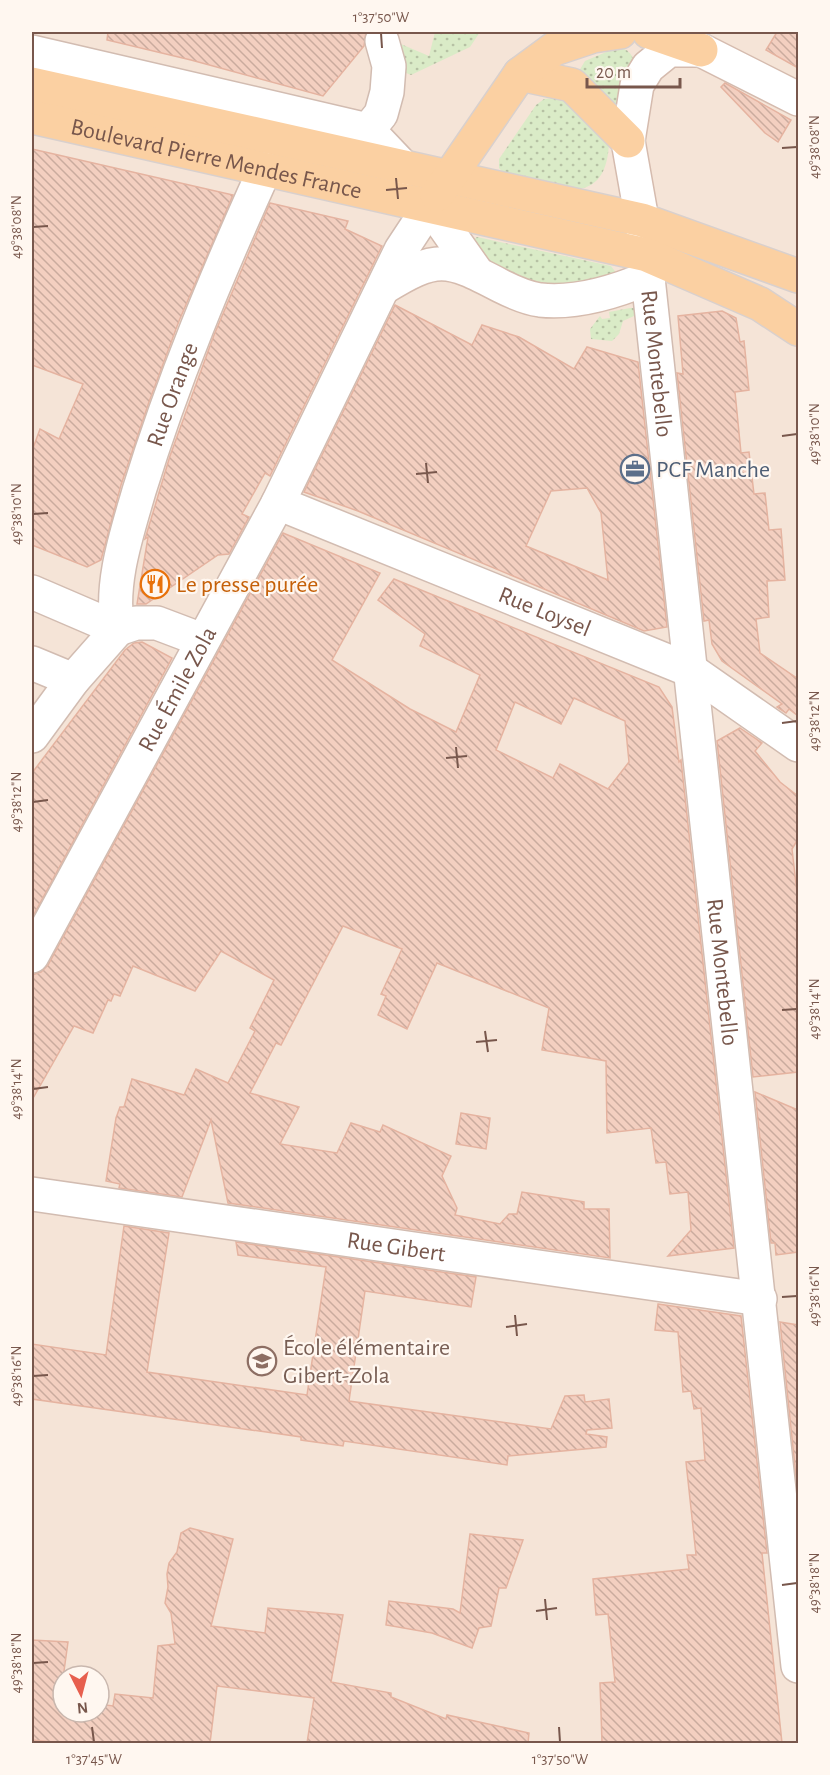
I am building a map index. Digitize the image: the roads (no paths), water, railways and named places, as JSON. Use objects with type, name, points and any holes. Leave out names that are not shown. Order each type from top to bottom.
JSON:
[{"type":"main road","points":[[430,206],[520,74],[554,49],[593,36],[620,32]]},
{"type":"main road","points":[[649,32],[701,50]]},
{"type":"main road","points":[[520,74],[572,85],[628,141]]},
{"type":"main road","name":"Boulevard Pierre Mendes France","points":[[32,84],[365,144],[405,169],[642,220],[794,274]]},
{"type":"main road","name":"Boulevard Pierre Mendes France","points":[[32,117],[430,206],[647,266],[760,304],[798,329]]},
{"type":"street","points":[[365,144],[381,114],[387,93],[389,66],[382,41]]},
{"type":"street","name":"Rue Montebello","points":[[701,50],[669,50],[648,67],[637,85],[628,141],[642,220],[798,1666]]},
{"type":"street","points":[[701,50],[798,99]]},
{"type":"street","name":"Boulevard Pierre Mendes France","points":[[32,52],[365,144]]},
{"type":"street","name":"Rue Orange","points":[[118,628],[115,595],[130,521],[162,414],[212,286],[265,169]]},
{"type":"street","points":[[430,206],[476,270]]},
{"type":"street","name":"Rue Émile Zola","points":[[32,956],[278,502],[401,250],[430,206]]},
{"type":"street","points":[[383,288],[416,268],[434,264],[454,264],[476,270],[512,291],[540,300],[573,300],[595,296],[647,266]]},
{"type":"street","name":"Rue Loysel","points":[[278,502],[692,670],[798,745]]},
{"type":"street","points":[[32,592],[118,628]]},
{"type":"street","points":[[32,736],[73,680],[118,628],[136,623],[157,623],[202,640]]},
{"type":"street","points":[[32,663],[73,680]]},
{"type":"street","name":"Rue Gibert","points":[[32,1194],[760,1299]]},
{"type":"place","name":"PCF Manche","points":[[635,469]]},
{"type":"place","name":"Le presse purée","points":[[155,584]]},
{"type":"place","name":"École élémentaire Gibert-Zola","points":[[262,1361]]}]
